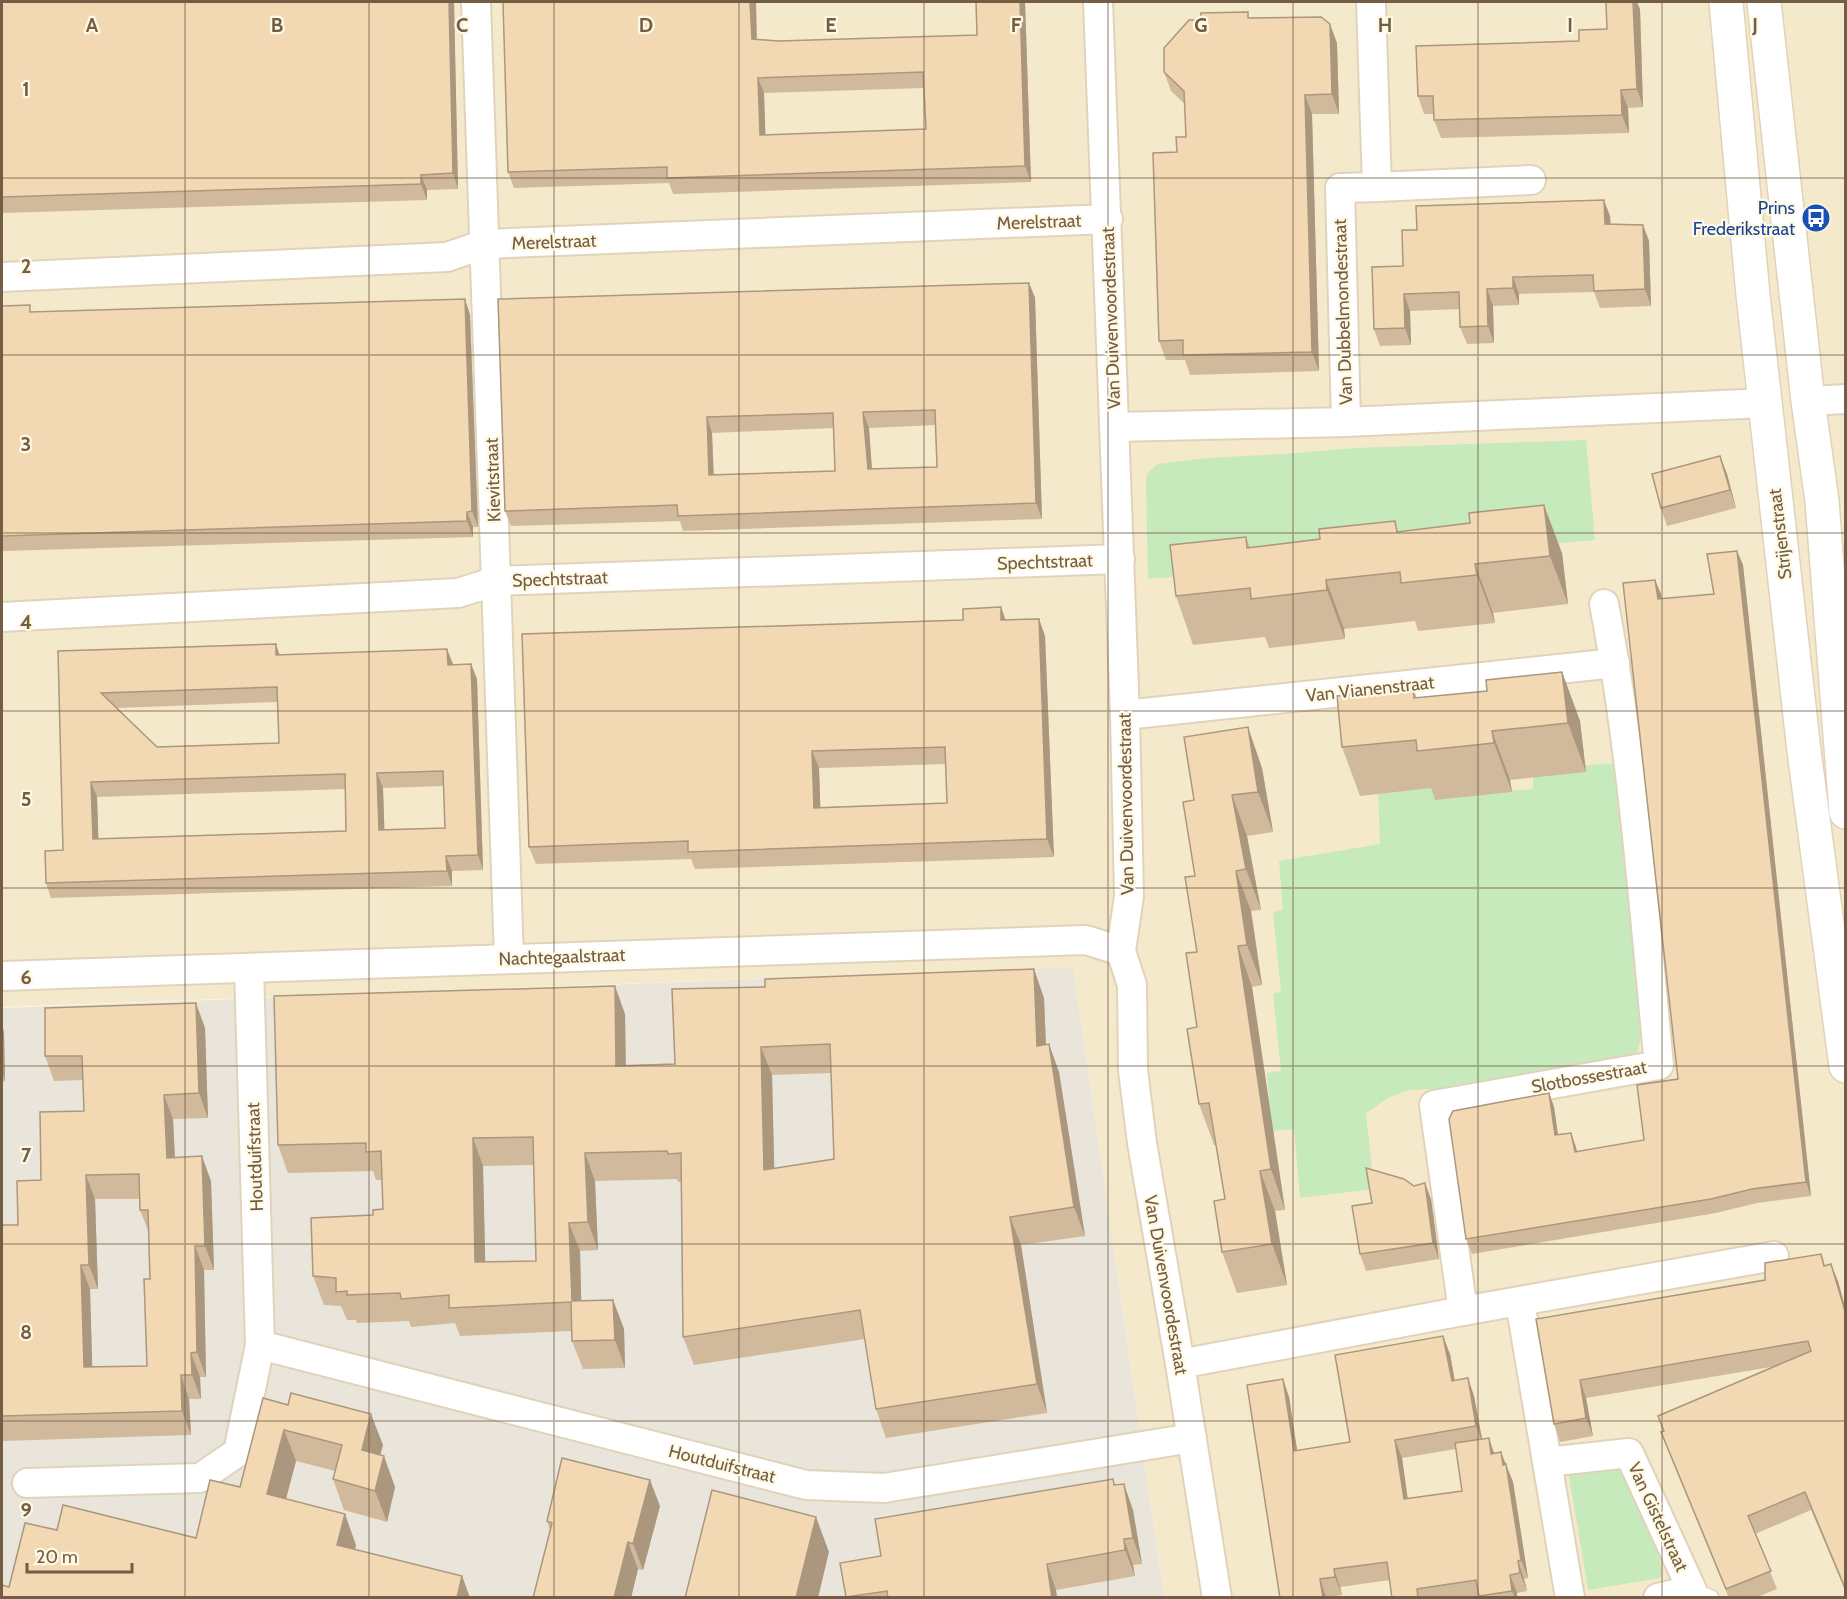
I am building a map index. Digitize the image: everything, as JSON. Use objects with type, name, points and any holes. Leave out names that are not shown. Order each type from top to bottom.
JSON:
[{"type":"street","name":"Kievitstraat","points":[[476,2],[509,959]]},
{"type":"street","name":"Van Duivenvoordestraat","points":[[1098,2],[1125,715],[1129,896],[1121,951],[1132,986],[1134,1070],[1142,1143],[1217,1598]]},
{"type":"street","points":[[1371,2],[1377,187]]},
{"type":"street","name":"Strijenstraat","points":[[1726,2],[1753,295],[1804,751],[1845,1066]]},
{"type":"street","points":[[1764,2],[1808,401],[1822,501],[1845,812]]},
{"type":"street","name":"Van Dubbelmondestraat","points":[[1115,427],[1346,422],[1340,188],[1531,180]]},
{"type":"street","name":"Merelstraat","points":[[2,277],[447,257],[485,244],[1108,219]]},
{"type":"street","points":[[1346,422],[1845,399]]},
{"type":"street","name":"Spechtstraat","points":[[2,617],[458,593],[497,581],[1120,559]]},
{"type":"street","points":[[1604,604],[1615,663]]},
{"type":"street","name":"Van Vianenstraat","points":[[1125,715],[1615,663]]},
{"type":"street","name":"Slotbossestraat","points":[[1463,1311],[1434,1105],[1659,1065],[1630,769],[1615,663]]},
{"type":"street","name":"Nachtegaalstraat","points":[[2,976],[1086,940],[1121,951]]},
{"type":"street","name":"Houtduifstraat","points":[[27,1483],[200,1479],[238,1452],[260,1345],[249,968]]},
{"type":"street","points":[[1180,1364],[1774,1256]]},
{"type":"street","points":[[1520,1302],[1570,1598]]},
{"type":"street","name":"Houtduifstraat","points":[[260,1345],[806,1485],[884,1488],[1192,1438]]},
{"type":"street","name":"Van Gistelstraat","points":[[1547,1462],[1629,1453],[1701,1594],[1658,1598]]},
{"type":"shaded area","points":[[2,2],[1845,2],[1845,1597],[1164,1597],[1073,967],[2,1007]]},
{"type":"shaded area","points":[[1073,967],[1164,1597],[2,1597],[2,1008]]},
{"type":"green space","points":[[1586,440],[1595,540],[1148,579],[1146,484],[1147,474],[1157,464],[1208,458],[1355,448]]},
{"type":"green space","points":[[1617,763],[1641,1014],[1641,1035],[1637,1055],[1496,1079],[1461,1088],[1408,1090],[1388,1098],[1366,1113],[1374,1189],[1300,1198],[1294,1129],[1272,1131],[1267,1073],[1281,1071],[1273,993],[1281,992],[1273,912],[1283,910],[1279,861],[1380,844],[1378,789],[1448,784],[1450,795],[1533,789],[1533,769]]},
{"type":"green space","points":[[1623,1468],[1654,1524],[1662,1573],[1660,1578],[1588,1590],[1568,1471]]},
{"type":"building","points":[[2,2],[449,2],[453,173],[421,175],[421,184],[2,197]]},
{"type":"building","points":[[503,2],[750,2],[752,39],[778,41],[977,35],[976,2],[1020,2],[1025,166],[667,178],[667,167],[508,172]],"holes":[[[923,72],[926,129],[760,135],[758,78]]]},
{"type":"building","points":[[1606,2],[1633,2],[1637,89],[1621,90],[1622,115],[1434,120],[1433,96],[1418,96],[1416,46],[1579,41],[1579,30],[1607,29]]},
{"type":"building","points":[[1248,12],[1248,18],[1321,17],[1330,24],[1332,94],[1305,95],[1312,352],[1183,355],[1183,340],[1159,341],[1153,153],[1177,152],[1176,137],[1186,137],[1184,91],[1164,72],[1164,48],[1189,20],[1201,20],[1201,13]]},
{"type":"building","points":[[1604,200],[1605,224],[1643,225],[1645,289],[1594,291],[1593,275],[1513,277],[1513,288],[1487,289],[1488,326],[1460,327],[1459,292],[1404,294],[1405,328],[1374,329],[1372,267],[1403,266],[1402,230],[1417,230],[1416,206]]},
{"type":"building","points":[[1029,283],[1036,503],[678,516],[677,505],[505,511],[498,299]],"holes":[[[935,410],[937,467],[868,469],[863,412]],[[833,413],[835,471],[709,475],[707,417]]]},
{"type":"building","points":[[465,299],[472,511],[467,512],[467,521],[2,536],[2,306],[30,305],[30,312]]},
{"type":"building","points":[[1720,456],[1730,490],[1661,508],[1652,474]]},
{"type":"building","points":[[1544,505],[1550,556],[1475,564],[1477,575],[1401,583],[1400,572],[1326,580],[1327,590],[1251,599],[1250,588],[1176,596],[1170,545],[1246,537],[1247,548],[1320,539],[1319,529],[1395,521],[1397,532],[1470,523],[1469,513]]},
{"type":"building","points":[[1737,551],[1806,1182],[1752,1189],[1711,1199],[1466,1239],[1449,1119],[1453,1111],[1549,1093],[1555,1135],[1571,1133],[1575,1152],[1644,1140],[1637,1085],[1678,1079],[1623,583],[1655,580],[1658,599],[1714,594],[1707,554]]},
{"type":"building","points":[[1001,607],[1001,620],[1039,619],[1047,839],[688,852],[688,841],[529,847],[522,634],[963,620],[963,609]],"holes":[[[945,747],[947,803],[814,808],[812,751]]]},
{"type":"building","points":[[276,644],[276,655],[447,649],[448,665],[471,664],[478,855],[446,856],[447,871],[46,883],[45,851],[63,850],[58,651]],"holes":[[[277,687],[279,743],[157,747],[101,693]],[[443,771],[445,828],[379,830],[377,773]],[[345,774],[346,831],[93,839],[91,782]]]},
{"type":"building","points":[[1562,672],[1568,723],[1492,731],[1494,743],[1417,751],[1416,740],[1342,747],[1337,696],[1413,688],[1414,698],[1487,691],[1486,680]]},
{"type":"building","points":[[1248,727],[1258,792],[1232,795],[1246,869],[1236,871],[1247,945],[1238,946],[1271,1169],[1260,1171],[1272,1244],[1222,1252],[1214,1201],[1225,1199],[1209,1103],[1199,1104],[1187,1029],[1197,1027],[1186,953],[1197,952],[1185,877],[1195,876],[1183,802],[1194,800],[1184,737]]},
{"type":"building","points":[[1034,969],[1037,1046],[1049,1044],[1074,1207],[1010,1217],[1037,1384],[876,1409],[860,1310],[683,1337],[681,1153],[668,1154],[667,1151],[585,1153],[588,1222],[569,1223],[572,1301],[613,1300],[615,1340],[572,1341],[571,1302],[449,1308],[449,1295],[401,1299],[400,1293],[347,1295],[347,1291],[336,1292],[336,1278],[313,1276],[311,1218],[373,1215],[373,1210],[383,1209],[381,1151],[366,1152],[366,1143],[278,1145],[274,996],[615,986],[616,1066],[675,1064],[672,989],[765,987],[765,979]],"holes":[[[830,1044],[834,1159],[764,1170],[761,1047]],[[533,1137],[536,1261],[475,1262],[473,1138]]]},
{"type":"building","points":[[196,1003],[199,1093],[164,1095],[167,1158],[202,1156],[205,1246],[195,1246],[197,1352],[191,1353],[192,1375],[181,1375],[182,1411],[2,1416],[2,1225],[18,1225],[17,1181],[41,1180],[40,1112],[84,1111],[82,1056],[45,1056],[45,1008]],"holes":[[[139,1174],[140,1210],[148,1210],[150,1279],[144,1279],[147,1366],[84,1367],[81,1265],[89,1265],[86,1175]]]},
{"type":"building","points":[[1366,1168],[1404,1179],[1414,1186],[1425,1183],[1433,1243],[1360,1254],[1352,1206],[1372,1203]]},
{"type":"building","points":[[1821,1254],[1824,1266],[1831,1264],[1845,1311],[1845,1588],[1805,1492],[1748,1516],[1771,1571],[1726,1589],[1661,1432],[1664,1431],[1658,1416],[1811,1351],[1808,1341],[1580,1380],[1586,1418],[1554,1424],[1536,1319],[1765,1280],[1765,1263]]},
{"type":"building","points":[[1443,1336],[1452,1381],[1468,1378],[1476,1426],[1395,1440],[1404,1499],[1462,1491],[1455,1443],[1489,1438],[1491,1454],[1501,1452],[1503,1465],[1506,1464],[1521,1560],[1518,1561],[1520,1573],[1510,1575],[1512,1591],[1479,1596],[1476,1580],[1417,1589],[1418,1598],[1392,1598],[1387,1562],[1334,1569],[1335,1577],[1320,1579],[1323,1598],[1280,1598],[1247,1385],[1283,1379],[1294,1451],[1350,1442],[1335,1355]]},
{"type":"building","points":[[291,1393],[371,1414],[362,1450],[384,1456],[375,1491],[333,1479],[342,1445],[284,1430],[267,1494],[345,1514],[337,1545],[462,1576],[457,1598],[2,1598],[2,1585],[9,1587],[25,1523],[57,1530],[63,1505],[196,1538],[210,1480],[240,1487],[263,1398],[288,1405]]},
{"type":"building","points":[[562,1458],[650,1480],[633,1544],[628,1542],[614,1598],[533,1598],[552,1523],[547,1521]]},
{"type":"building","points":[[1113,1479],[1114,1485],[1124,1484],[1133,1538],[1124,1539],[1125,1550],[1047,1564],[1052,1598],[888,1598],[887,1591],[846,1597],[840,1563],[881,1556],[875,1519]]},
{"type":"building","points":[[712,1490],[816,1517],[796,1598],[685,1598]]},
{"type":"place","name":"Prins Frederikstraat","points":[[1816,218]]}]
